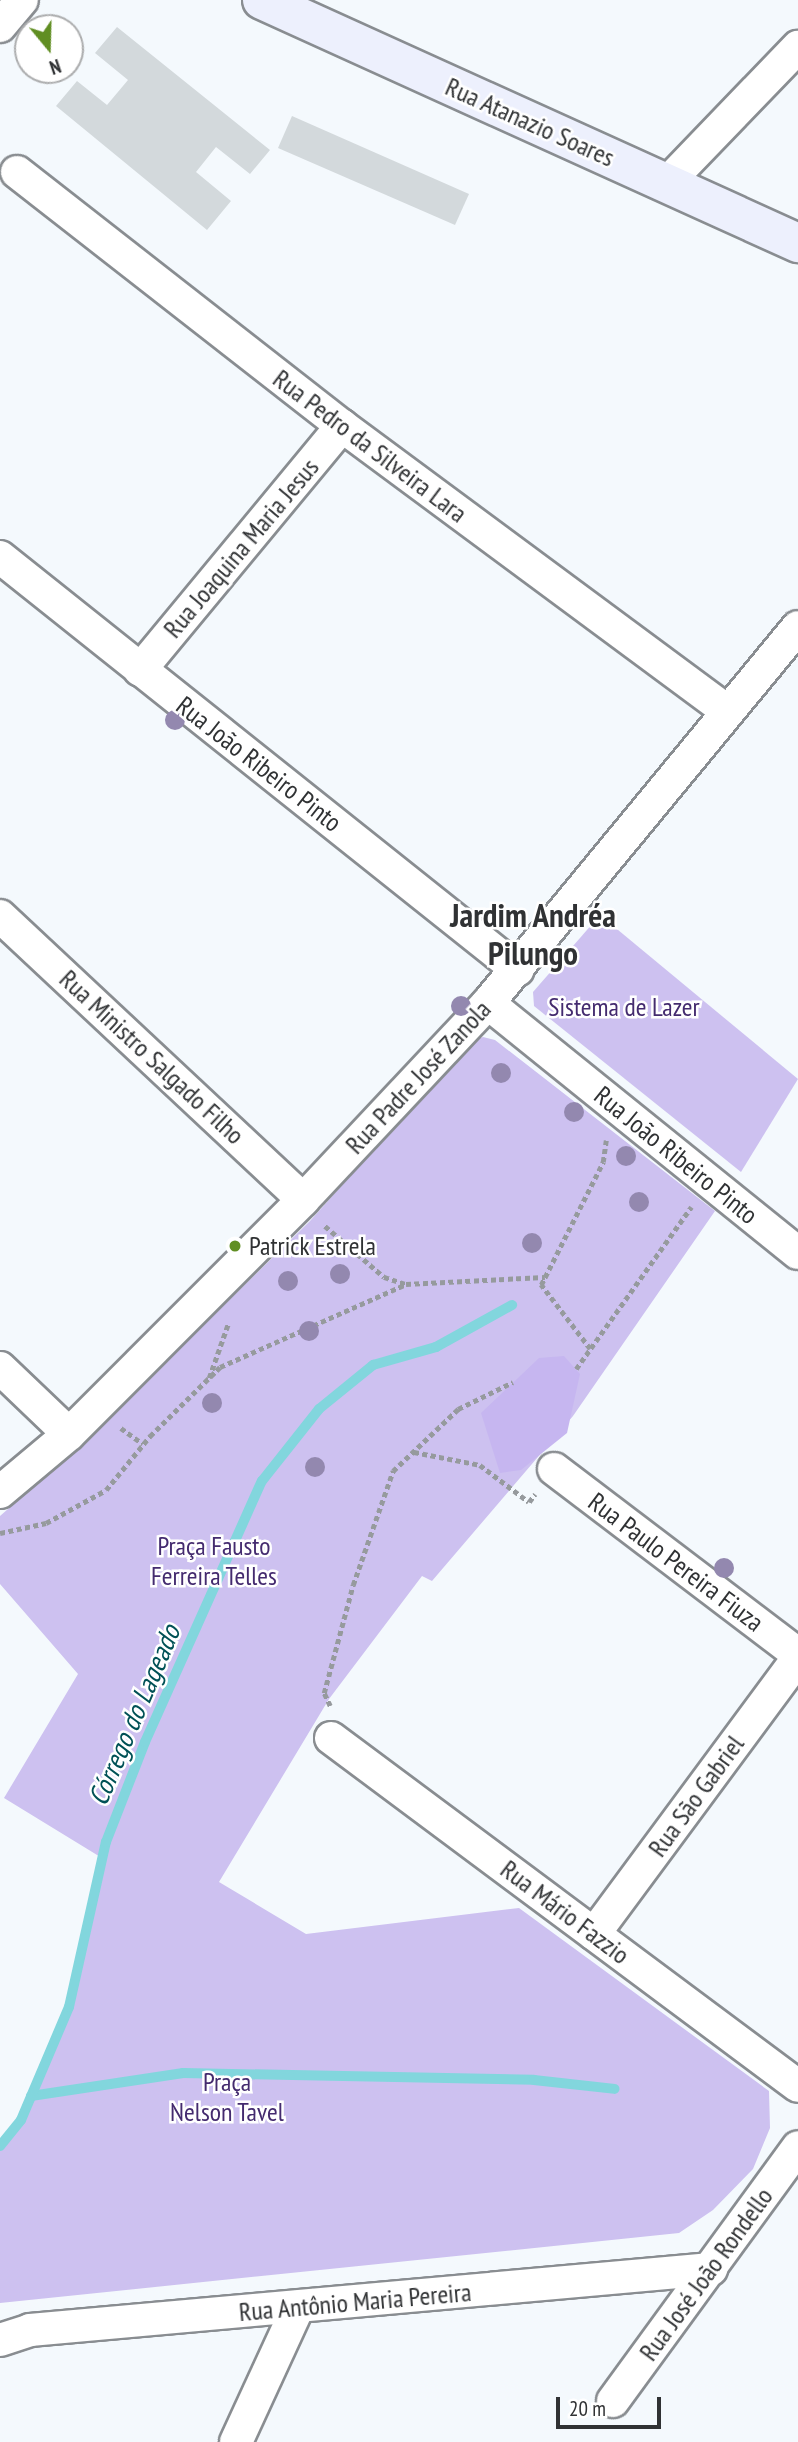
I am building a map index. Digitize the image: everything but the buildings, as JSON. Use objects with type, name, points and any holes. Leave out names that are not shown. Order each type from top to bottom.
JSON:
[{"type":"main road","name":"Rua Atanazio Soares","points":[[262,0],[798,243]]},
{"type":"street","points":[[0,26],[22,0]]},
{"type":"street","points":[[667,183],[798,47]]},
{"type":"street","name":"Rua Pedro da Silveira Lara","points":[[17,172],[342,426],[728,712]]},
{"type":"street","name":"Rua Joaquina Maria Jesus","points":[[140,670],[342,426]]},
{"type":"street","name":"Rua João Ribeiro Pinto","points":[[0,557],[518,970]]},
{"type":"street","name":"Rua Padre José Zanola","points":[[0,1492],[69,1434],[303,1200],[488,1003],[518,970],[798,627]]},
{"type":"street","name":"Rua Ministro Salgado Filho","points":[[0,916],[303,1200]]},
{"type":"street","name":"Rua João Ribeiro Pinto","points":[[488,1003],[798,1254]]},
{"type":"street","points":[[0,1368],[69,1434]]},
{"type":"street","name":"Rua Paulo Pereira Fiuza","points":[[554,1469],[798,1656]]},
{"type":"street","name":"Rua São Gabriel","points":[[594,1934],[798,1656]]},
{"type":"street","name":"Rua Mário Fazzio","points":[[331,1738],[798,2086]]},
{"type":"street","name":"Rua José João Rondello","points":[[613,2401],[798,2147]]},
{"type":"street","name":"Rua Antônio Maria Pereira","points":[[0,2340],[30,2330],[711,2269]]},
{"type":"street","points":[[236,2442],[298,2307]]},
{"type":"path","points":[[595,1130],[617,1147]]},
{"type":"path","points":[[590,1349],[541,1284],[603,1161],[606,1138]]},
{"type":"path","points":[[576,1369],[691,1207],[680,1198]]},
{"type":"path","points":[[316,1237],[335,1217]]},
{"type":"path","points":[[326,1227],[384,1277],[406,1284],[545,1277]]},
{"type":"path","points":[[0,1533],[46,1523],[106,1490],[150,1436],[220,1367],[406,1284]]},
{"type":"path","points":[[209,1378],[228,1324],[237,1315]]},
{"type":"path","points":[[331,1738],[329,1699],[324,1693],[353,1585],[393,1471],[458,1409],[513,1381]]},
{"type":"path","points":[[413,1452],[480,1465],[529,1502]]},
{"type":"green space","name":"Sistema de Lazer","points":[[600,915],[798,1079],[741,1172],[534,1006],[533,992]]},
{"type":"green space","points":[[483,1037],[495,1040],[715,1211],[573,1416],[432,1581],[422,1576],[329,1699],[219,1882],[306,1934],[519,1908],[769,2091],[770,2128],[753,2169],[713,2210],[679,2233],[0,2303],[0,2146],[21,2120],[69,2007],[102,1858],[4,1798],[78,1674],[0,1584],[0,1516],[81,1445],[310,1221],[470,1042]]},
{"type":"shaded area","points":[[564,1356],[580,1374],[567,1433],[521,1470],[500,1473],[481,1413],[539,1358]]},
{"type":"waterway","name":"Córrego do Lageado","points":[[0,2146],[21,2120],[69,2007],[106,1842],[145,1742],[262,1481],[319,1409],[373,1365],[436,1347],[512,1305]]},
{"type":"waterway","points":[[31,2096],[183,2073],[534,2080],[615,2089]]},
{"type":"place","name":"Patrick Estrela","points":[[235,1246]]},
{"type":"district","name":"Jardim Andréa Pilungo","points":[[533,934]]},
{"type":"park label","name":"Praça Fausto Ferreira Telles","points":[[214,1561]]},
{"type":"park label","name":"Praça Nelson Tavel","points":[[227,2097]]}]
